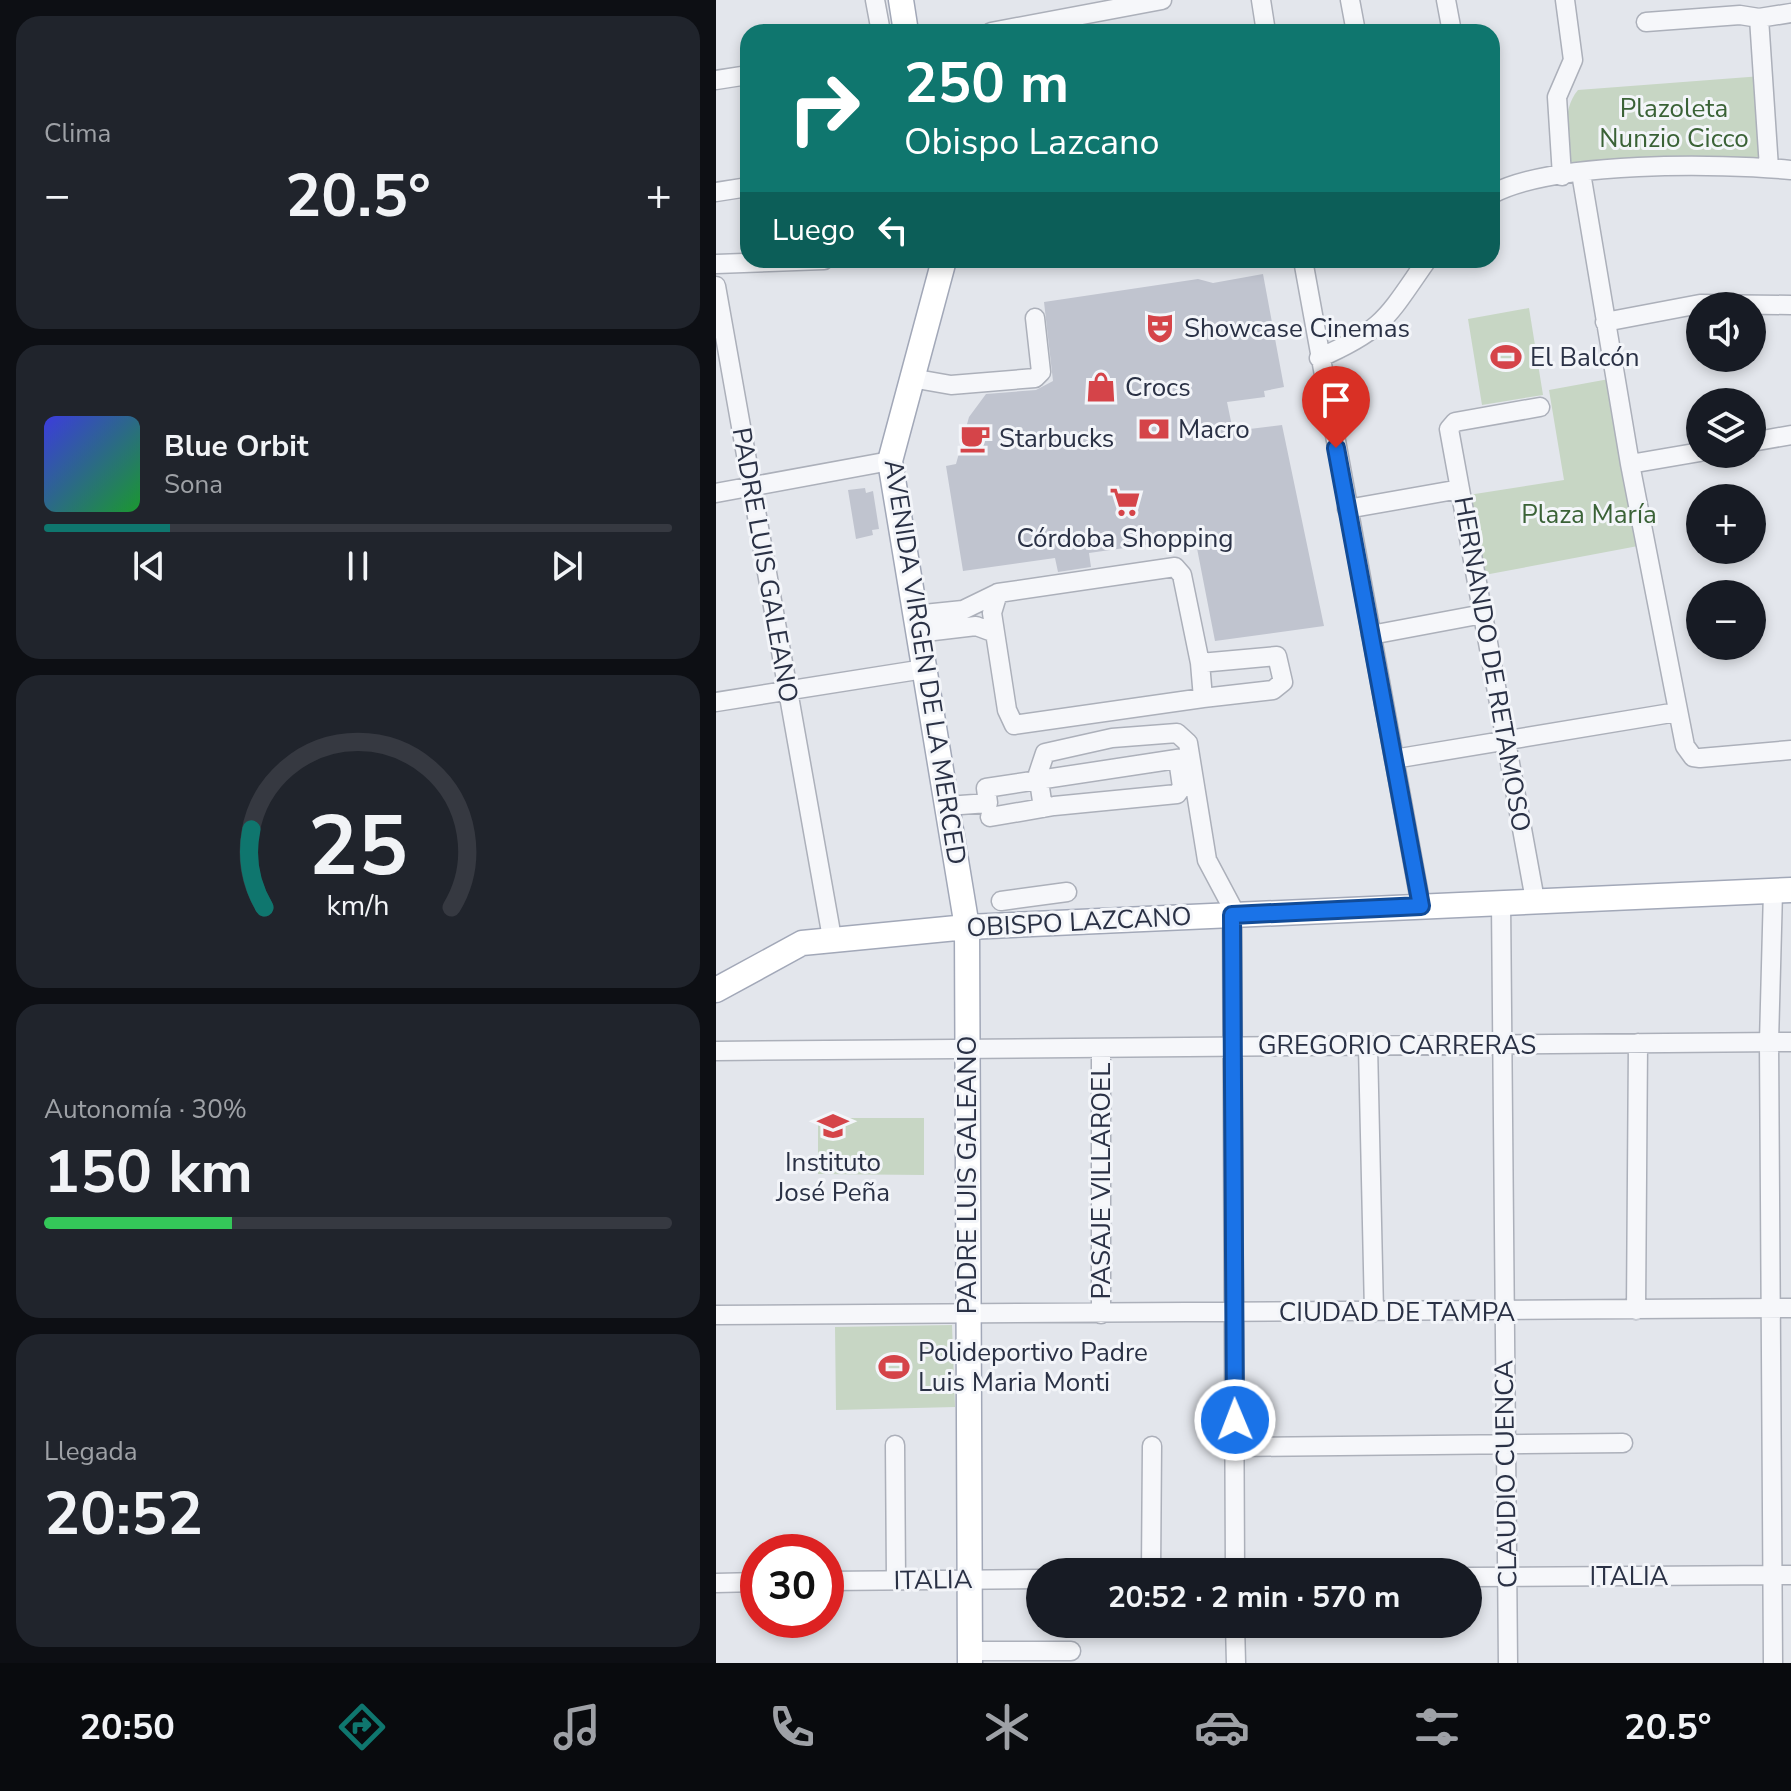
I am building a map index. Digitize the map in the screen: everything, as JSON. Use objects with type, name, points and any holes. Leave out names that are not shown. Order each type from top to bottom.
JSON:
[{"type":"main road","points":[[901,0],[905,24]]},
{"type":"main road","name":"AVENIDA VIRGEN DE LA MERCED","points":[[942,268],[890,461],[967,927]]},
{"type":"main road","name":"OBISPO LAZCANO","points":[[716,990],[792,947],[832,938],[967,927],[1782,890]]},
{"type":"main road","name":"PADRE LUIS GALEANO","points":[[967,927],[970,1657]]},
{"type":"street","points":[[875,0],[880,24]]},
{"type":"street","points":[[1034,24],[1162,0]]},
{"type":"street","points":[[1261,0],[1265,24]]},
{"type":"street","points":[[1350,0],[1354,24]]},
{"type":"street","points":[[1446,0],[1450,24]]},
{"type":"street","points":[[1565,0],[1573,60],[1557,97],[1605,322],[1685,746],[1693,757],[1700,758],[1791,750]]},
{"type":"street","points":[[1646,22],[1740,15],[1759,18],[1791,13]]},
{"type":"street","points":[[1759,18],[1769,168]]},
{"type":"street","points":[[716,80],[740,76]]},
{"type":"street","points":[[1500,191],[1530,179],[1571,174],[1706,166],[1791,170]]},
{"type":"street","points":[[716,192],[740,188]]},
{"type":"street","points":[[716,264],[740,263]]},
{"type":"street","points":[[1304,268],[1421,906]]},
{"type":"street","points":[[1319,358],[1354,343],[1382,324],[1421,268]]},
{"type":"street","name":"PADRE LUIS GALEANO","points":[[716,286],[832,938]]},
{"type":"street","points":[[1605,322],[1700,304],[1791,305]]},
{"type":"street","points":[[911,378],[960,384],[1039,376],[1035,318]]},
{"type":"street","name":"HERNANDO DE RETAMOSO","points":[[1535,900],[1449,429],[1455,422],[1540,407]]},
{"type":"street","points":[[1766,439],[1791,435]]},
{"type":"street","points":[[1630,464],[1686,454]]},
{"type":"street","points":[[716,493],[890,461]]},
{"type":"street","points":[[1347,509],[1460,489]]},
{"type":"street","points":[[916,624],[963,610],[998,593],[1175,567],[1182,575],[1200,663],[1203,698]]},
{"type":"street","points":[[998,593],[992,613],[1007,710],[1014,725],[1273,690],[1283,682],[1277,656],[1200,663]]},
{"type":"street","points":[[1371,635],[1483,614]]},
{"type":"street","points":[[916,624],[976,626],[995,633]]},
{"type":"street","points":[[716,702],[924,669]]},
{"type":"street","points":[[1108,710],[1112,738]]},
{"type":"street","points":[[1394,759],[1677,712]]},
{"type":"street","points":[[990,817],[1043,808],[1177,794],[1182,787],[1184,737],[1177,733],[1112,738],[1045,753],[1039,766],[1043,808]]},
{"type":"street","points":[[947,806],[988,803],[986,788],[1184,758]]},
{"type":"street","points":[[1184,758],[1200,800],[1207,860],[1216,881],[1229,899],[1232,915],[1235,1558]]},
{"type":"street","points":[[1204,916],[1215,903],[1216,881]]},
{"type":"street","points":[[1773,1663],[1769,1042],[1782,890]]},
{"type":"street","points":[[1001,901],[1067,892]]},
{"type":"street","name":"CLAUDIO CUENCA","points":[[1501,902],[1508,1663]]},
{"type":"street","name":"GREGORIO CARRERAS","points":[[716,1051],[1791,1042]]},
{"type":"street","points":[[1636,1310],[1638,1043]]},
{"type":"street","points":[[1368,1046],[1374,1312]]},
{"type":"street","name":"PASAJE VILLAROEL","points":[[1101,1048],[1101,1314]]},
{"type":"street","name":"CIUDAD DE TAMPA","points":[[716,1315],[1791,1308]]},
{"type":"street","points":[[1235,1447],[1623,1443]]},
{"type":"street","points":[[895,1445],[896,1580]]},
{"type":"street","points":[[1151,1558],[1152,1446]]},
{"type":"street","name":"ITALIA","points":[[1482,1577],[1791,1575]]},
{"type":"street","name":"ITALIA","points":[[844,1581],[1026,1579]]},
{"type":"street","points":[[716,1583],[740,1582]]},
{"type":"street","points":[[1235,1638],[1236,1663]]},
{"type":"street","points":[[970,1657],[1071,1651]]},
{"type":"green space","name":"Plazoleta Nunzio Cicco","points":[[1762,76],[1765,162],[1570,166],[1567,116],[1578,90]]},
{"type":"green space","name":"El Balcón","points":[[1529,308],[1543,395],[1482,405],[1468,319]]},
{"type":"green space","name":"Plaza María","points":[[1609,379],[1638,546],[1479,576],[1462,496],[1564,480],[1549,390]]},
{"type":"green space","points":[[818,1118],[924,1118],[924,1175],[818,1174]]},
{"type":"green space","name":"Polideportivo Padre Luis Maria Monti","points":[[952,1325],[955,1407],[836,1410],[835,1327]]},
{"type":"building","name":"Córdoba Shopping","points":[[1263,274],[1284,387],[1264,391],[1265,397],[1227,402],[1233,431],[1282,425],[1324,626],[1215,641],[1195,538],[1089,553],[1091,567],[1058,572],[1055,558],[963,571],[946,466],[956,464],[969,417],[986,394],[1036,390],[1053,381],[1044,302],[1198,279],[1213,283]]},
{"type":"building","points":[[865,488],[866,493],[873,491],[879,529],[872,530],[873,535],[856,539],[848,490]]},
{"type":"place","name":"Showcase Cinemas","points":[[1160,328]]},
{"type":"place","name":"El Balcón","points":[[1506,357]]},
{"type":"place","name":"Crocs","points":[[1101,387]]},
{"type":"place","name":"Macro","points":[[1154,429]]},
{"type":"place","name":"Starbucks","points":[[975,438]]},
{"type":"place","name":"Córdoba Shopping","points":[[1125,502]]},
{"type":"place","name":"Instituto José Peña","points":[[833,1126]]},
{"type":"place","name":"Polideportivo Padre Luis Maria Monti","points":[[894,1367]]},
{"type":"route","points":[[1235,1420],[1232,915],[1421,906],[1336,448]]}]
